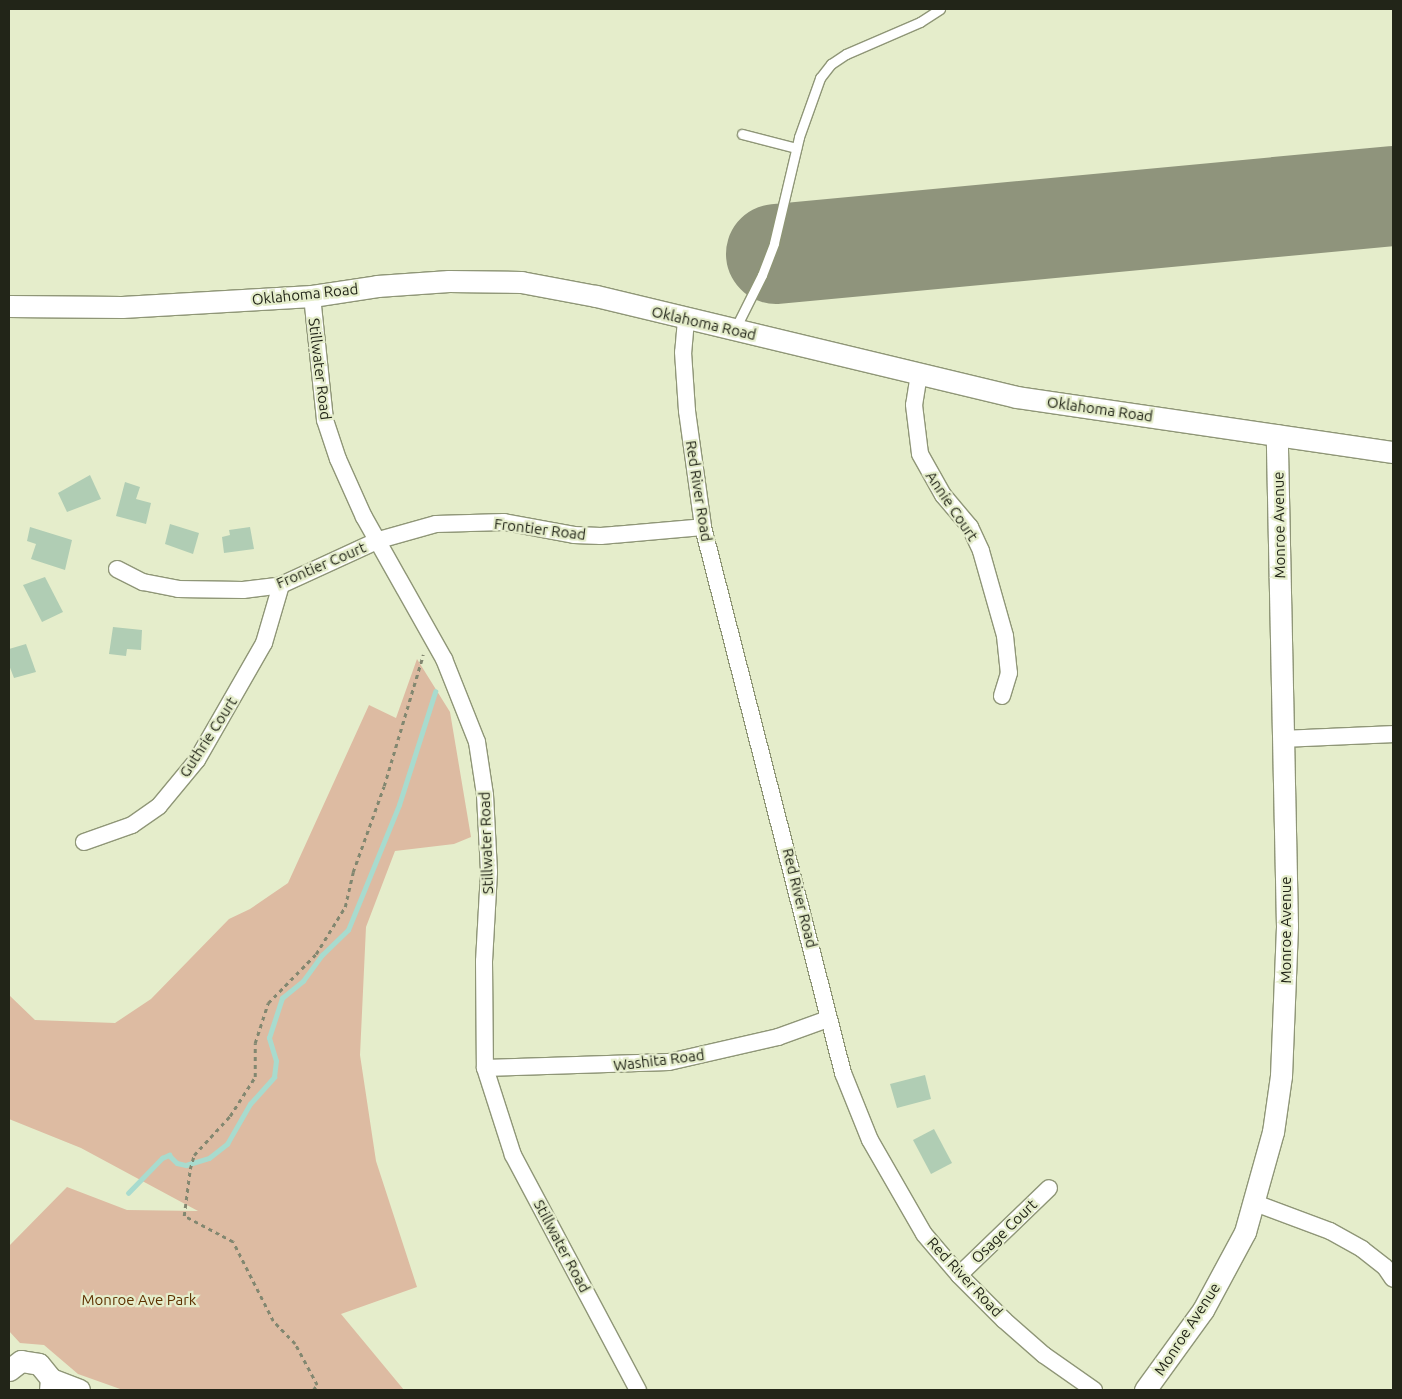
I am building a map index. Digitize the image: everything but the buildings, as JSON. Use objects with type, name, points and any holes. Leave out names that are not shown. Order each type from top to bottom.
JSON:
[{"type":"street","name":"Oklahoma Road","points":[[9,306],[122,307],[312,296],[377,286],[449,281],[521,282],[596,296],[686,320],[1016,397],[1393,452]]},
{"type":"street","name":"Stillwater Road","points":[[312,296],[325,420],[364,518],[430,634],[462,701],[477,742],[485,795],[489,872],[484,961],[485,1068],[513,1156],[638,1390]]},
{"type":"street","name":"Red River Road","points":[[686,320],[684,352],[687,411],[703,526],[792,864],[828,1019],[843,1073],[870,1140],[924,1234],[959,1274],[1044,1355],[1094,1390]]},
{"type":"street","name":"Annie Court","points":[[920,374],[914,405],[920,454],[943,495],[970,527],[981,551],[1005,636],[1009,673],[1002,696]]},
{"type":"street","name":"Monroe Avenue","points":[[1145,1390],[1203,1310],[1234,1254],[1255,1203],[1277,1104],[1286,1006],[1284,739],[1277,435]]},
{"type":"street","name":"Frontier Road","points":[[378,540],[436,524],[504,522],[574,536],[634,534],[703,526]]},
{"type":"street","name":"Frontier Court","points":[[117,569],[143,582],[178,589],[243,590],[281,585],[378,540]]},
{"type":"street","name":"Guthrie Court","points":[[84,842],[132,826],[159,806],[197,760],[264,643],[281,585]]},
{"type":"street","points":[[1284,739],[1393,734]]},
{"type":"street","name":"Washita Road","points":[[485,1068],[669,1062],[778,1037],[828,1019]]},
{"type":"street","name":"Osage Court","points":[[959,1274],[1049,1188]]},
{"type":"street","points":[[1255,1203],[1338,1236],[1362,1248],[1385,1267],[1393,1279]]},
{"type":"street","points":[[13,1363],[39,1364],[50,1384],[79,1390]]},
{"type":"lane","points":[[735,330],[762,275],[774,243],[796,148],[811,96],[832,64],[920,22],[940,9]]},
{"type":"lane","points":[[742,134],[796,148]]},
{"type":"path","points":[[313,1390],[317,1385],[295,1344],[273,1321],[233,1242],[184,1216],[190,1169],[194,1155],[230,1116],[256,1076],[255,1043],[268,1003],[316,954],[345,907],[353,872],[384,786],[430,634]]},
{"type":"shaded area","points":[[1393,182],[1393,208],[771,264],[781,239]]},
{"type":"green space","name":"Monroe Ave Park","points":[[417,659],[450,712],[471,837],[454,844],[395,851],[366,927],[360,1055],[376,1161],[417,1287],[341,1314],[404,1390],[123,1390],[78,1374],[44,1345],[20,1343],[9,1331],[9,1246],[67,1187],[127,1210],[198,1211],[81,1148],[9,1119],[9,995],[35,1020],[115,1023],[151,999],[229,919],[250,909],[288,883],[369,705],[396,718]]},
{"type":"waterway","points":[[128,1193],[162,1158],[169,1155],[177,1163],[186,1165],[209,1158],[227,1144],[250,1104],[274,1077],[276,1061],[269,1038],[282,998],[303,981],[322,955],[348,930],[399,805],[435,692]]},
{"type":"runway","points":[[776,254],[1393,196]]}]
